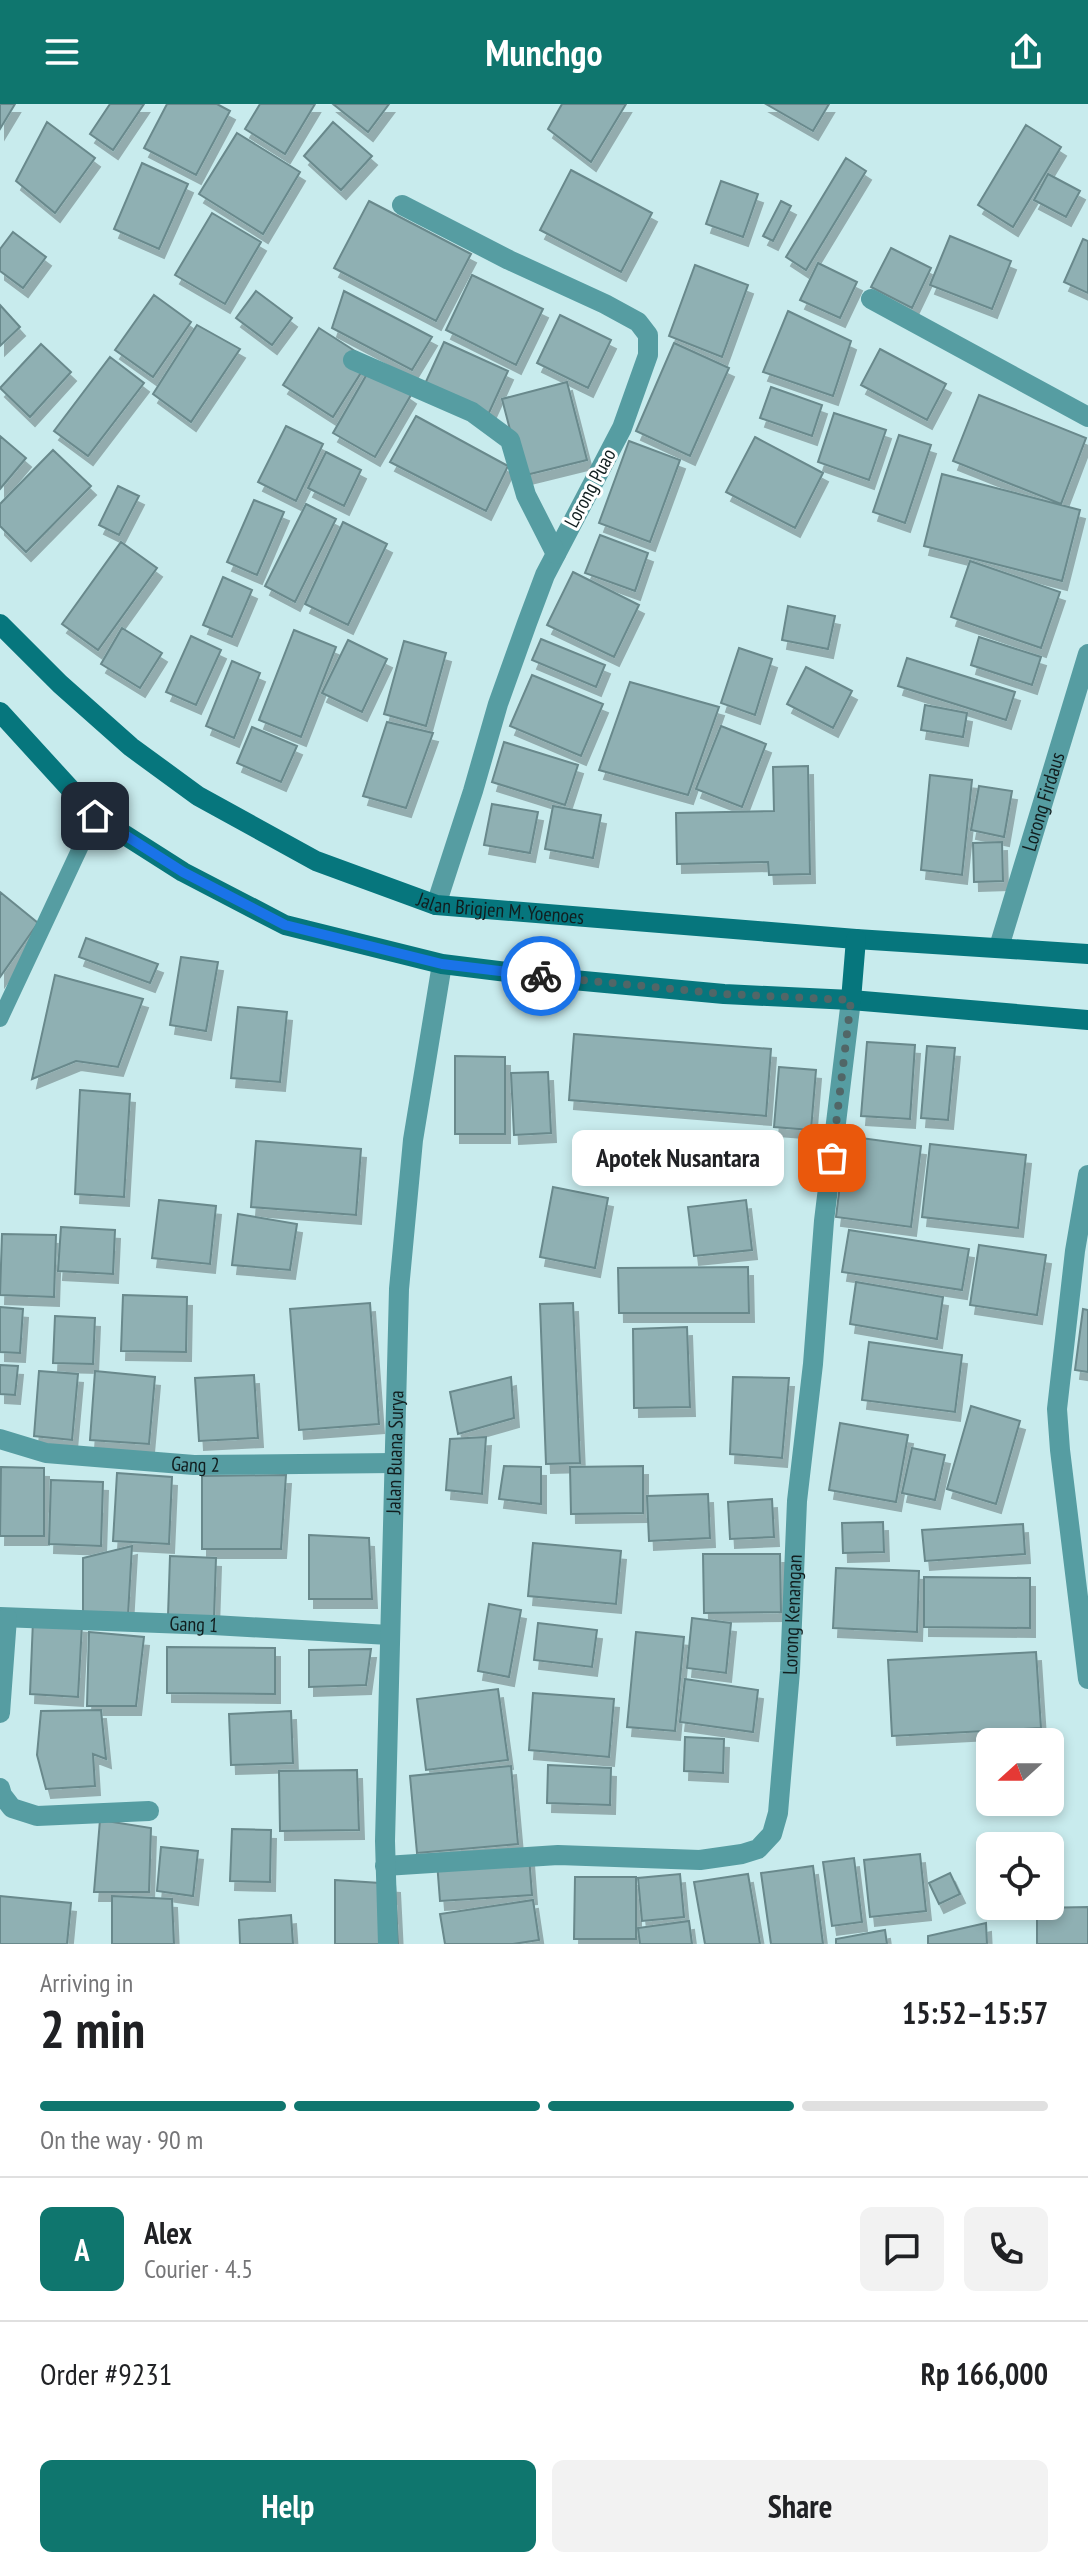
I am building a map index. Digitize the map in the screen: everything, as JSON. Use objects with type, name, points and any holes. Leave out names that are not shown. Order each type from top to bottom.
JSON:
[{"type":"main road","name":"Jalan Brigjen M. Yoenoes","points":[[0,624],[60,684],[131,747],[198,796],[316,861],[436,905],[856,939],[1088,954]]},
{"type":"main road","points":[[0,712],[95,816],[183,872],[285,925],[442,964],[573,980],[1088,1020]]},
{"type":"main road","points":[[851,1000],[856,939]]},
{"type":"street","name":"Lorong Puao","points":[[402,205],[509,260],[605,304],[638,322],[648,335],[648,355],[622,428],[545,575],[498,704],[436,905]]},
{"type":"street","points":[[871,299],[1088,417]]},
{"type":"street","points":[[353,360],[472,412],[510,440],[526,495],[556,554]]},
{"type":"street","name":"Lorong Firdaus","points":[[999,947],[1088,654]]},
{"type":"street","name":"Jalan Buana Surya","points":[[388,1944],[385,1866],[399,1289],[413,1140],[442,964]]},
{"type":"street","name":"Lorong Kenangan","points":[[385,1866],[558,1855],[700,1860],[758,1849],[772,1834],[778,1813],[790,1671],[797,1501],[813,1364],[824,1221],[851,1000]]},
{"type":"street","points":[[1088,1175],[1075,1251],[1057,1409],[1088,1679]]},
{"type":"street","name":"Gang 2","points":[[0,1439],[46,1453],[194,1465],[394,1463]]},
{"type":"street","points":[[0,1713],[3,1617]]},
{"type":"street","name":"Gang 1","points":[[3,1617],[389,1635]]},
{"type":"street","points":[[0,1788],[12,1808],[37,1816],[149,1811]]},
{"type":"lane","points":[[0,1019],[95,816]]},
{"type":"building","points":[[0,104],[15,104],[0,129]]},
{"type":"building","points":[[110,104],[144,104],[113,150],[90,134]]},
{"type":"building","points":[[167,104],[217,104],[230,111],[196,175],[144,148]]},
{"type":"building","points":[[260,104],[315,104],[285,154],[245,129]]},
{"type":"building","points":[[333,104],[389,104],[368,132]]},
{"type":"building","points":[[562,104],[626,104],[591,162],[548,129]]},
{"type":"building","points":[[766,104],[829,104],[813,131]]},
{"type":"building","points":[[47,122],[95,158],[55,213],[16,181]]},
{"type":"building","points":[[333,122],[372,156],[341,190],[304,156]]},
{"type":"building","points":[[1026,125],[1061,147],[1013,227],[978,205]]},
{"type":"building","points":[[237,133],[300,172],[263,234],[199,194]]},
{"type":"building","points":[[846,158],[866,171],[806,270],[786,257]]},
{"type":"building","points":[[142,163],[188,184],[159,249],[114,229]]},
{"type":"building","points":[[571,170],[652,213],[621,272],[540,230]]},
{"type":"building","points":[[1048,174],[1080,191],[1066,217],[1034,200]]},
{"type":"building","points":[[721,181],[758,194],[743,237],[706,224]]},
{"type":"building","points":[[369,201],[471,254],[436,321],[334,268]]},
{"type":"building","points":[[781,201],[791,206],[773,241],[763,236]]},
{"type":"building","points":[[212,213],[261,242],[225,304],[175,275]]},
{"type":"building","points":[[13,232],[46,257],[23,288],[0,271],[0,249]]},
{"type":"building","points":[[950,236],[1011,261],[992,309],[930,285]]},
{"type":"building","points":[[1083,239],[1088,241],[1088,293],[1064,282]]},
{"type":"building","points":[[891,248],[931,268],[912,308],[871,287]]},
{"type":"building","points":[[818,263],[857,282],[840,318],[800,300]]},
{"type":"building","points":[[695,265],[748,285],[722,357],[669,336]]},
{"type":"building","points":[[472,275],[543,309],[516,365],[446,330]]},
{"type":"building","points":[[256,291],[292,318],[272,345],[236,318]]},
{"type":"building","points":[[344,291],[432,337],[412,370],[332,328]]},
{"type":"building","points":[[154,295],[191,322],[153,377],[115,350]]},
{"type":"building","points":[[0,305],[20,327],[0,346]]},
{"type":"building","points":[[788,311],[851,341],[833,396],[763,372]]},
{"type":"building","points":[[560,315],[611,340],[588,388],[537,363]]},
{"type":"building","points":[[197,325],[240,349],[191,422],[153,394]]},
{"type":"building","points":[[319,328],[369,360],[333,417],[283,385]]},
{"type":"building","points":[[444,342],[508,371],[488,415],[424,386]]},
{"type":"building","points":[[674,343],[729,368],[690,456],[636,431]]},
{"type":"building","points":[[41,344],[71,372],[30,417],[0,388]]},
{"type":"building","points":[[880,349],[946,384],[927,420],[861,385]]},
{"type":"building","points":[[110,357],[144,383],[88,456],[54,431]]},
{"type":"building","points":[[371,367],[411,395],[375,457],[333,433]]},
{"type":"building","points":[[567,382],[587,460],[522,476],[502,399]]},
{"type":"building","points":[[771,387],[822,405],[812,436],[760,418]]},
{"type":"building","points":[[979,395],[1086,438],[1061,504],[953,461]]},
{"type":"building","points":[[834,413],[886,430],[869,480],[818,462]]},
{"type":"building","points":[[416,416],[508,466],[486,511],[390,462]]},
{"type":"building","points":[[286,426],[323,444],[296,501],[258,482]]},
{"type":"building","points":[[899,435],[931,445],[905,523],[873,512]]},
{"type":"building","points":[[0,436],[26,458],[0,489]]},
{"type":"building","points":[[755,437],[823,473],[795,528],[726,492]]},
{"type":"building","points":[[629,441],[680,460],[650,542],[599,523]]},
{"type":"building","points":[[53,450],[91,486],[26,552],[0,526],[0,504]]},
{"type":"building","points":[[326,452],[361,470],[344,506],[308,488]]},
{"type":"building","points":[[942,474],[1080,510],[1062,581],[924,546]]},
{"type":"building","points":[[118,486],[139,496],[119,535],[99,525]]},
{"type":"building","points":[[254,500],[284,512],[257,575],[227,562]]},
{"type":"building","points":[[306,504],[336,519],[295,602],[265,586]]},
{"type":"building","points":[[343,522],[387,544],[348,625],[305,604]]},
{"type":"building","points":[[600,535],[648,553],[635,591],[585,573]]},
{"type":"building","points":[[121,542],[157,568],[98,650],[62,624]]},
{"type":"building","points":[[970,561],[1060,592],[1041,648],[951,617]]},
{"type":"building","points":[[573,572],[639,605],[614,657],[547,625]]},
{"type":"building","points":[[223,577],[252,590],[232,637],[203,625]]},
{"type":"building","points":[[788,606],[835,616],[828,649],[782,640]]},
{"type":"building","points":[[122,628],[162,653],[140,688],[101,664]]},
{"type":"building","points":[[294,630],[336,647],[301,737],[259,720]]},
{"type":"building","points":[[191,636],[221,650],[196,705],[166,692]]},
{"type":"building","points":[[979,637],[1041,657],[1032,685],[971,665]]},
{"type":"building","points":[[541,639],[605,665],[596,687],[532,660]]},
{"type":"building","points":[[348,640],[387,659],[362,712],[322,693]]},
{"type":"building","points":[[404,641],[446,653],[426,726],[384,714]]},
{"type":"building","points":[[739,648],[772,659],[755,715],[721,703]]},
{"type":"building","points":[[907,658],[1015,692],[1006,720],[898,686]]},
{"type":"building","points":[[232,661],[260,673],[234,738],[206,726]]},
{"type":"building","points":[[806,667],[852,691],[833,728],[787,704]]},
{"type":"building","points":[[532,675],[603,704],[581,756],[510,726]]},
{"type":"building","points":[[630,682],[719,707],[688,795],[599,770]]},
{"type":"building","points":[[925,705],[967,713],[963,737],[921,730]]},
{"type":"building","points":[[387,722],[433,733],[406,808],[363,796]]},
{"type":"building","points":[[721,726],[766,744],[742,807],[696,789]]},
{"type":"building","points":[[252,727],[297,746],[281,782],[237,763]]},
{"type":"building","points":[[504,742],[578,765],[565,805],[492,782]]},
{"type":"building","points":[[808,766],[810,874],[769,875],[768,862],[677,864],[676,813],[774,811],[773,767]]},
{"type":"building","points":[[930,775],[972,780],[962,875],[921,870]]},
{"type":"building","points":[[979,786],[1012,791],[1004,837],[971,830]]},
{"type":"building","points":[[492,804],[538,812],[530,853],[484,845]]},
{"type":"building","points":[[553,806],[601,815],[593,858],[545,849]]},
{"type":"building","points":[[1002,842],[1003,881],[974,882],[973,843]]},
{"type":"building","points":[[0,892],[38,923],[0,977]]},
{"type":"building","points":[[86,938],[158,964],[150,983],[79,957]]},
{"type":"building","points":[[181,957],[218,962],[206,1031],[170,1025]]},
{"type":"building","points":[[55,975],[143,999],[118,1067],[76,1061],[32,1079]]},
{"type":"building","points":[[238,1007],[287,1012],[280,1082],[231,1078]]},
{"type":"building","points":[[574,1034],[771,1049],[766,1116],[569,1100]]},
{"type":"building","points":[[867,1042],[915,1045],[910,1119],[861,1116]]},
{"type":"building","points":[[927,1046],[955,1048],[948,1120],[921,1118]]},
{"type":"building","points":[[455,1056],[505,1057],[505,1134],[455,1134]]},
{"type":"building","points":[[779,1067],[816,1070],[811,1130],[774,1127]]},
{"type":"building","points":[[548,1072],[551,1133],[514,1135],[511,1073]]},
{"type":"building","points":[[80,1090],[130,1094],[124,1197],[75,1194]]},
{"type":"building","points":[[846,1136],[921,1146],[911,1227],[836,1217]]},
{"type":"building","points":[[256,1141],[361,1149],[356,1215],[251,1207]]},
{"type":"building","points":[[930,1144],[1026,1155],[1018,1228],[922,1217]]},
{"type":"building","points":[[553,1187],[608,1198],[595,1268],[540,1257]]},
{"type":"building","points":[[159,1200],[216,1206],[210,1264],[152,1258]]},
{"type":"building","points":[[746,1200],[752,1250],[694,1256],[688,1207]]},
{"type":"building","points":[[238,1214],[297,1224],[290,1270],[232,1265]]},
{"type":"building","points":[[61,1227],[115,1230],[113,1274],[58,1271]]},
{"type":"building","points":[[849,1230],[969,1249],[962,1290],[842,1272]]},
{"type":"building","points":[[2,1234],[56,1235],[54,1297],[0,1295]]},
{"type":"building","points":[[979,1245],[1046,1255],[1037,1315],[970,1305]]},
{"type":"building","points":[[748,1267],[749,1313],[619,1313],[618,1268]]},
{"type":"building","points":[[856,1282],[943,1297],[937,1339],[850,1324]]},
{"type":"building","points":[[123,1295],[187,1297],[186,1352],[121,1351]]},
{"type":"building","points":[[370,1303],[379,1424],[299,1430],[290,1309]]},
{"type":"building","points":[[573,1303],[580,1463],[546,1464],[540,1304]]},
{"type":"building","points":[[0,1307],[23,1309],[20,1353],[0,1352]]},
{"type":"building","points":[[1083,1309],[1088,1310],[1088,1372],[1075,1370]]},
{"type":"building","points":[[55,1316],[95,1318],[93,1364],[53,1363]]},
{"type":"building","points":[[687,1327],[690,1407],[634,1408],[633,1329]]},
{"type":"building","points":[[869,1342],[962,1355],[955,1412],[862,1400]]},
{"type":"building","points":[[0,1365],[18,1366],[15,1395],[0,1394]]},
{"type":"building","points":[[39,1371],[78,1374],[72,1440],[34,1436]]},
{"type":"building","points":[[95,1371],[155,1377],[149,1444],[90,1440]]},
{"type":"building","points":[[254,1375],[258,1438],[199,1441],[195,1378]]},
{"type":"building","points":[[511,1377],[514,1418],[458,1434],[450,1392]]},
{"type":"building","points":[[733,1377],[789,1378],[782,1458],[730,1454]]},
{"type":"building","points":[[971,1406],[1020,1421],[996,1504],[947,1489]]},
{"type":"building","points":[[840,1423],[908,1435],[896,1502],[829,1490]]},
{"type":"building","points":[[486,1437],[482,1494],[446,1490],[450,1439]]},
{"type":"building","points":[[912,1448],[945,1455],[935,1500],[902,1493]]},
{"type":"building","points":[[504,1466],[541,1467],[541,1504],[499,1499]]},
{"type":"building","points":[[643,1466],[643,1513],[571,1514],[570,1467]]},
{"type":"building","points":[[1,1467],[44,1468],[44,1536],[0,1536]]},
{"type":"building","points":[[117,1473],[172,1477],[169,1544],[113,1541]]},
{"type":"building","points":[[286,1475],[281,1549],[202,1549],[202,1476]]},
{"type":"building","points":[[51,1480],[103,1482],[101,1546],[49,1544]]},
{"type":"building","points":[[708,1494],[710,1538],[649,1541],[647,1496]]},
{"type":"building","points":[[772,1499],[774,1537],[730,1539],[728,1502]]},
{"type":"building","points":[[883,1522],[884,1552],[843,1553],[842,1523]]},
{"type":"building","points":[[1023,1524],[1025,1554],[925,1561],[922,1530]]},
{"type":"building","points":[[309,1535],[369,1538],[372,1599],[309,1599]]},
{"type":"building","points":[[533,1543],[621,1551],[616,1604],[528,1596]]},
{"type":"building","points":[[132,1546],[128,1615],[83,1612],[83,1558]]},
{"type":"building","points":[[703,1554],[780,1554],[781,1612],[704,1613]]},
{"type":"building","points":[[170,1556],[216,1558],[214,1618],[168,1616]]},
{"type":"building","points":[[836,1568],[919,1571],[917,1632],[833,1628]]},
{"type":"building","points":[[924,1577],[1030,1578],[1030,1628],[924,1627]]},
{"type":"building","points":[[489,1604],[521,1610],[509,1677],[478,1671]]},
{"type":"building","points":[[692,1618],[731,1623],[726,1673],[687,1668]]},
{"type":"building","points":[[33,1620],[82,1624],[78,1697],[30,1694]]},
{"type":"building","points":[[538,1623],[597,1630],[592,1667],[534,1660]]},
{"type":"building","points":[[89,1632],[144,1637],[136,1706],[87,1706]]},
{"type":"building","points":[[636,1632],[684,1637],[675,1731],[627,1727]]},
{"type":"building","points":[[167,1647],[275,1648],[275,1694],[167,1693]]},
{"type":"building","points":[[371,1649],[366,1685],[309,1687],[309,1650]]},
{"type":"building","points":[[1036,1652],[1041,1728],[976,1728],[976,1731],[892,1736],[888,1660]]},
{"type":"building","points":[[685,1679],[758,1690],[753,1732],[680,1722]]},
{"type":"building","points":[[498,1689],[508,1760],[426,1770],[417,1699]]},
{"type":"building","points":[[533,1693],[614,1699],[609,1757],[529,1750]]},
{"type":"building","points":[[101,1710],[106,1759],[93,1754],[95,1786],[46,1789],[37,1755],[41,1711]]},
{"type":"building","points":[[291,1711],[293,1763],[231,1765],[229,1714]]},
{"type":"building","points":[[685,1737],[724,1739],[723,1773],[684,1771]]},
{"type":"building","points":[[548,1765],[611,1768],[610,1805],[547,1803]]},
{"type":"building","points":[[511,1766],[518,1844],[417,1853],[410,1776]]},
{"type":"building","points":[[357,1770],[359,1830],[280,1831],[279,1771]]},
{"type":"building","points":[[100,1820],[151,1828],[149,1892],[94,1892]]},
{"type":"building","points":[[232,1829],[271,1830],[270,1882],[230,1881]]},
{"type":"building","points":[[161,1847],[198,1851],[193,1896],[157,1891]]},
{"type":"building","points":[[920,1854],[926,1911],[870,1917],[864,1860]]},
{"type":"building","points":[[529,1856],[532,1895],[440,1901],[437,1862]]},
{"type":"building","points":[[854,1858],[862,1922],[832,1926],[823,1862]]},
{"type":"building","points":[[813,1866],[823,1944],[771,1944],[761,1873]]},
{"type":"building","points":[[950,1873],[960,1894],[939,1904],[929,1883]]},
{"type":"building","points":[[680,1874],[684,1917],[642,1921],[638,1878]]},
{"type":"building","points":[[748,1874],[760,1944],[705,1944],[694,1882]]},
{"type":"building","points":[[575,1877],[636,1877],[636,1939],[574,1939]]},
{"type":"building","points":[[335,1880],[395,1884],[398,1944],[335,1944]]},
{"type":"building","points":[[0,1896],[71,1903],[67,1944],[0,1944]]},
{"type":"building","points":[[112,1896],[172,1899],[174,1944],[112,1944]]},
{"type":"building","points":[[533,1900],[539,1940],[513,1944],[445,1944],[440,1914]]},
{"type":"building","points":[[1064,1907],[1088,1907],[1088,1944],[1037,1944],[1037,1920],[1064,1920]]},
{"type":"building","points":[[291,1915],[293,1944],[240,1944],[239,1920]]},
{"type":"building","points":[[689,1921],[692,1944],[640,1944],[638,1928]]},
{"type":"building","points":[[986,1923],[987,1944],[928,1944],[928,1936]]},
{"type":"building","points":[[885,1930],[887,1944],[836,1944],[836,1939]]},
{"type":"way so far","points":[[541,976],[724,994],[851,1000],[832,1158]]},
{"type":"place","name":"Apotek Nusantara","points":[[832,1158]]},
{"type":"route","points":[[95,816],[183,872],[285,925],[442,964],[541,976]]}]
